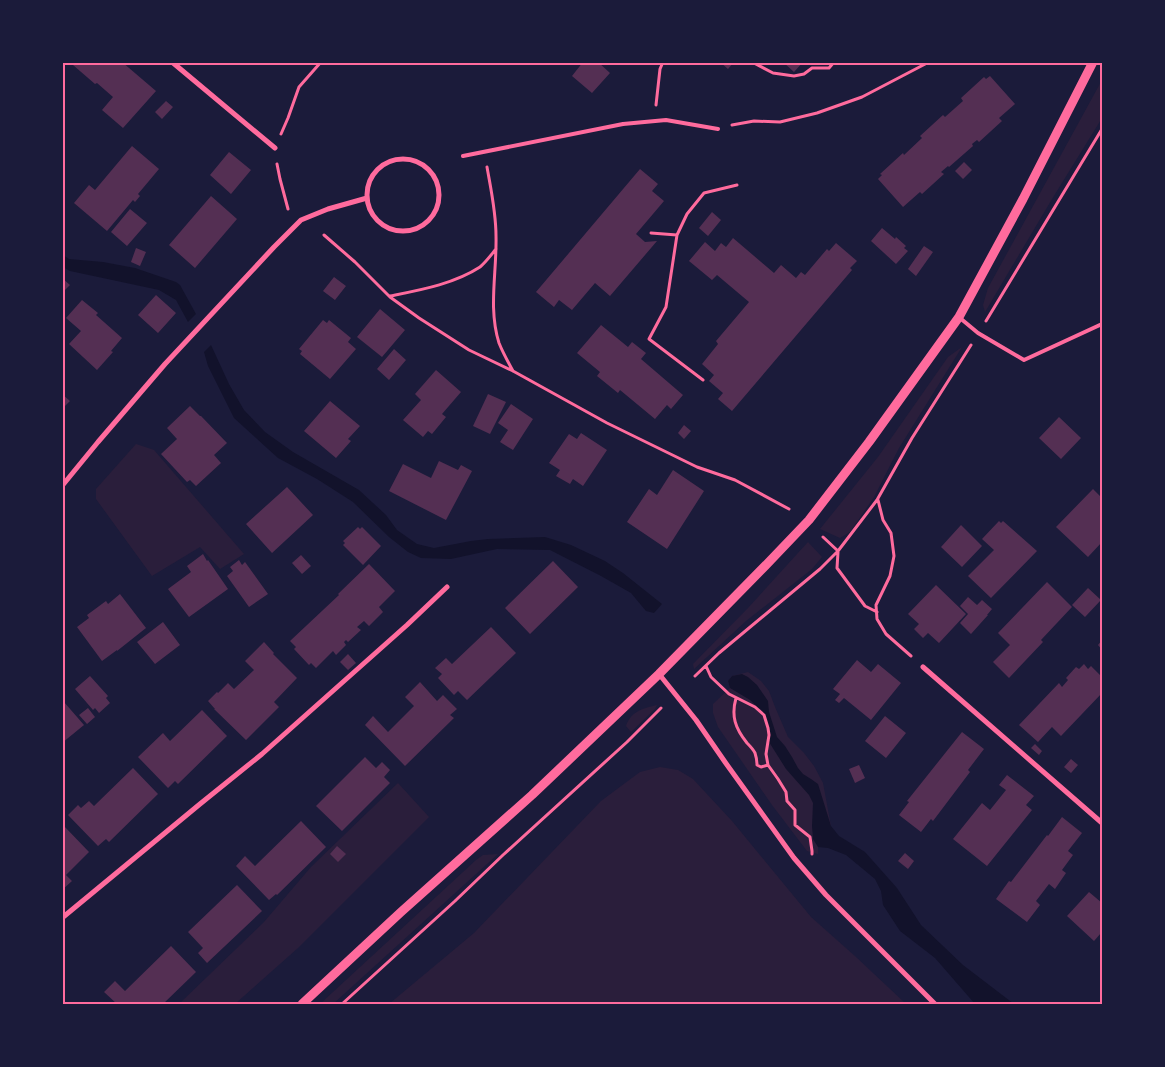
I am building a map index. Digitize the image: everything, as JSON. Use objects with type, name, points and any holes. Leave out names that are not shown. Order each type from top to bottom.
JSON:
[{"type":"street","points":[[172,62],[274,148]]},
{"type":"street","points":[[302,1004],[401,912],[532,795],[659,674],[809,520],[870,442],[959,317],[1094,62]]},
{"type":"street","points":[[408,159],[424,164],[435,177],[440,192],[437,208],[433,215],[428,221],[414,230],[398,231],[382,225],[372,213],[367,198],[370,181],[378,168],[392,160],[408,159]]},
{"type":"street","points":[[64,483],[165,364],[248,273],[301,220],[328,209],[367,198]]},
{"type":"street","points":[[62,918],[262,754],[447,587]]},
{"type":"street","points":[[923,667],[1102,823]]},
{"type":"street","points":[[659,674],[696,720],[741,786],[802,868],[826,895],[935,1004]]},
{"type":"lane","points":[[463,156],[623,124],[666,120],[718,128]]},
{"type":"lane","points":[[959,317],[978,333],[1024,360],[1102,324]]},
{"type":"path","points":[[288,209],[274,148],[288,118],[299,87],[321,62]]},
{"type":"path","points":[[656,105],[660,68],[663,62]]},
{"type":"path","points":[[752,62],[773,73],[794,76],[804,74],[812,68],[829,68],[834,62]]},
{"type":"path","points":[[718,128],[754,121],[780,122],[817,113],[862,97],[929,62]]},
{"type":"path","points":[[485,151],[495,214],[496,249],[493,302],[495,324],[500,344],[513,371]]},
{"type":"path","points":[[703,380],[649,339],[666,308],[677,235],[687,214],[704,193],[738,185]]},
{"type":"path","points":[[651,233],[677,235]]},
{"type":"path","points":[[324,236],[355,262],[390,296],[419,318],[470,350],[513,371],[606,423],[696,467],[735,480],[789,509]]},
{"type":"path","points":[[390,296],[438,285],[465,276],[482,265],[496,249]]},
{"type":"path","points":[[878,500],[883,520],[891,533],[894,556],[890,576],[876,605],[877,619],[886,634],[923,667]]},
{"type":"path","points":[[823,537],[838,551]]},
{"type":"path","points":[[838,551],[837,568],[865,606],[877,612]]},
{"type":"path","points":[[695,676],[820,569],[838,551]]},
{"type":"path","points":[[706,666],[711,677],[730,694],[755,707],[764,715],[769,735],[766,754],[768,765],[786,792],[787,801],[795,810],[795,825],[810,837],[812,851],[802,868]]},
{"type":"path","points":[[736,698],[733,707],[733,716],[736,724],[745,741],[755,753],[757,765],[761,767],[768,765]]},
{"type":"path","points":[[342,1004],[627,742],[661,708]]},
{"type":"shaded area","points":[[1102,80],[1102,118],[985,312],[983,305],[988,288]]},
{"type":"shaded area","points":[[63,255],[69,259],[103,262],[135,268],[176,282],[180,285],[196,314],[188,322],[176,300],[159,290],[70,271],[63,267]]},
{"type":"shaded area","points":[[211,345],[229,384],[244,410],[265,432],[293,452],[359,490],[386,515],[397,530],[417,544],[434,548],[488,539],[545,537],[571,545],[605,561],[662,604],[654,613],[646,611],[631,593],[550,550],[497,549],[451,559],[421,558],[408,552],[389,537],[353,502],[317,479],[278,458],[234,418],[208,366],[204,352]]},
{"type":"shaded area","points":[[962,347],[899,448],[874,497],[850,532],[840,538],[820,529],[878,457],[948,357]]},
{"type":"shaded area","points":[[136,444],[154,450],[244,554],[220,569],[200,547],[152,576],[96,499],[96,489]]},
{"type":"shaded area","points":[[808,542],[822,557],[812,569],[746,621],[694,669],[693,664],[748,608]]},
{"type":"shaded area","points":[[748,672],[761,681],[769,691],[788,737],[814,766],[823,783],[831,826],[818,847],[818,854],[807,851],[772,805],[718,727],[713,713],[713,704],[730,688],[728,681],[732,676]]},
{"type":"shaded area","points":[[742,674],[757,685],[768,701],[769,712],[777,737],[785,746],[798,768],[803,774],[818,784],[831,826],[839,836],[865,852],[897,888],[921,925],[963,965],[1014,1004],[975,1004],[935,958],[900,931],[883,905],[881,891],[875,879],[846,855],[828,848],[818,847],[813,839],[813,803],[809,795],[786,769],[769,742],[766,718],[762,711],[750,700],[730,688],[728,681],[732,676]]},
{"type":"shaded area","points":[[657,705],[631,732],[626,726],[631,717],[643,709]]},
{"type":"shaded area","points":[[660,767],[678,770],[693,779],[732,821],[811,917],[906,1004],[389,1004],[474,933],[601,801],[640,772]]},
{"type":"shaded area","points":[[398,783],[429,817],[298,948],[235,1004],[179,1004],[264,922],[311,867]]},
{"type":"shaded area","points":[[498,854],[333,1004],[320,1004],[476,860],[483,855]]},
{"type":"building","points":[[75,62],[122,62],[156,91],[123,128],[102,110],[113,97],[73,65]]},
{"type":"building","points":[[583,62],[598,62],[610,73],[592,93],[572,76]]},
{"type":"building","points":[[720,62],[734,62],[728,69]]},
{"type":"building","points":[[783,62],[803,62],[794,72]]},
{"type":"building","points":[[990,76],[1015,104],[999,118],[1002,121],[979,142],[977,140],[972,144],[973,146],[941,172],[944,174],[922,194],[920,192],[903,207],[878,179],[882,175],[880,174],[903,153],[904,155],[922,138],[920,136],[943,115],[945,117],[963,101],[961,98],[984,77],[986,79]]},
{"type":"building","points":[[166,101],[173,107],[162,119],[155,112]]},
{"type":"building","points":[[132,146],[159,169],[138,194],[140,196],[135,202],[133,200],[107,231],[74,203],[89,185],[95,190]]},
{"type":"building","points":[[229,152],[251,170],[231,194],[210,175]]},
{"type":"building","points":[[964,162],[972,170],[963,179],[955,171]]},
{"type":"building","points":[[640,169],[658,184],[652,191],[664,201],[636,234],[645,242],[657,241],[610,296],[595,283],[572,310],[559,300],[554,307],[536,292]]},
{"type":"building","points":[[211,196],[237,219],[195,268],[169,245]]},
{"type":"building","points":[[130,209],[147,223],[127,246],[111,232]]},
{"type":"building","points":[[712,212],[721,220],[708,236],[699,228]]},
{"type":"building","points":[[882,228],[895,239],[896,237],[906,246],[904,248],[908,251],[896,264],[871,241]]},
{"type":"building","points":[[733,238],[774,273],[781,265],[796,278],[801,272],[805,275],[827,249],[829,251],[836,243],[857,261],[850,268],[852,270],[732,411],[718,399],[723,393],[709,381],[714,375],[702,364],[718,344],[716,341],[749,302],[717,275],[712,280],[689,261],[705,242],[715,251],[721,243],[726,247]]},
{"type":"building","points":[[924,246],[933,252],[916,276],[908,269]]},
{"type":"building","points":[[136,248],[146,252],[140,266],[131,262]]},
{"type":"building","points":[[334,277],[346,286],[335,300],[323,291]]},
{"type":"building","points":[[62,278],[70,285],[62,293]]},
{"type":"building","points":[[156,295],[176,313],[158,333],[138,315]]},
{"type":"building","points":[[82,300],[98,313],[96,315],[122,338],[111,351],[113,352],[97,370],[69,344],[81,331],[66,318]]},
{"type":"building","points":[[380,309],[405,330],[382,357],[357,337]]},
{"type":"building","points":[[323,320],[327,323],[329,320],[351,338],[348,342],[356,349],[330,379],[300,354],[302,351],[299,349]]},
{"type":"building","points":[[601,325],[628,347],[632,342],[646,353],[641,359],[683,395],[671,409],[667,405],[655,419],[620,390],[618,393],[597,376],[600,372],[577,353]]},
{"type":"building","points":[[394,349],[406,360],[389,380],[377,369]]},
{"type":"building","points":[[436,370],[461,392],[442,414],[446,417],[432,434],[428,431],[423,437],[403,420],[421,400],[415,394]]},
{"type":"building","points":[[62,394],[70,401],[62,409]]},
{"type":"building","points":[[488,394],[506,402],[490,434],[473,426]]},
{"type":"building","points":[[330,401],[360,426],[348,439],[351,441],[336,458],[304,431]]},
{"type":"building","points":[[511,404],[533,419],[513,450],[500,442],[508,430],[498,423]]},
{"type":"building","points":[[190,406],[227,443],[214,455],[221,463],[196,486],[190,480],[187,482],[161,454],[177,439],[167,428]]},
{"type":"building","points":[[1059,417],[1081,438],[1061,459],[1039,438]]},
{"type":"building","points":[[684,425],[691,431],[684,439],[678,433]]},
{"type":"building","points":[[581,433],[607,450],[583,486],[573,479],[570,484],[556,476],[560,470],[549,463],[569,434],[577,439]]},
{"type":"building","points":[[439,461],[458,470],[461,465],[472,471],[446,520],[389,491],[403,464],[431,478]]},
{"type":"building","points":[[673,470],[704,491],[667,549],[627,522],[649,489],[657,495]]},
{"type":"building","points":[[287,487],[313,515],[272,553],[246,524]]},
{"type":"building","points":[[1093,489],[1102,498],[1102,542],[1088,557],[1056,527]]},
{"type":"building","points":[[999,521],[1001,523],[1003,521],[1037,551],[991,598],[968,576],[994,550],[982,539]]},
{"type":"building","points":[[961,525],[982,546],[962,567],[941,547]]},
{"type":"building","points":[[358,527],[360,529],[362,527],[381,546],[363,565],[343,545],[345,543],[343,541]]},
{"type":"building","points":[[203,554],[228,589],[189,617],[168,589],[191,572],[187,566]]},
{"type":"building","points":[[301,555],[311,566],[302,574],[292,563]]},
{"type":"building","points":[[239,560],[242,565],[245,562],[268,594],[249,607],[227,576],[233,571],[230,567]]},
{"type":"building","points":[[553,561],[578,587],[530,634],[505,608]]},
{"type":"building","points":[[369,564],[395,591],[379,607],[383,612],[369,626],[364,621],[357,627],[361,630],[348,642],[346,640],[344,642],[346,645],[336,655],[333,651],[316,668],[311,663],[309,665],[294,649],[296,647],[290,641]]},
{"type":"building","points":[[1047,582],[1072,607],[1041,640],[1043,642],[1009,678],[993,662],[1010,645],[998,633]]},
{"type":"building","points":[[936,585],[966,614],[939,643],[928,633],[923,638],[914,629],[919,624],[908,614]]},
{"type":"building","points":[[1088,588],[1101,600],[1085,617],[1072,605]]},
{"type":"building","points":[[120,594],[146,628],[102,661],[77,627],[89,618],[87,615],[106,601],[108,604]]},
{"type":"building","points":[[968,597],[977,605],[982,600],[992,609],[971,634],[960,623],[968,614],[960,606]]},
{"type":"building","points":[[163,622],[180,645],[155,664],[137,642]]},
{"type":"building","points":[[491,627],[516,653],[467,700],[458,691],[454,695],[438,678],[442,674],[435,668],[446,658],[452,664]]},
{"type":"building","points":[[1102,640],[1102,650],[1098,645]]},
{"type":"building","points":[[264,642],[297,678],[274,702],[279,707],[246,740],[208,701],[228,683],[234,689],[254,670],[245,661]]},
{"type":"building","points":[[348,654],[356,663],[348,670],[340,662]]},
{"type":"building","points":[[857,660],[871,672],[878,664],[901,683],[871,720],[844,698],[839,703],[835,700],[840,694],[833,689]]},
{"type":"building","points":[[1084,664],[1088,669],[1091,666],[1102,677],[1102,693],[1061,736],[1052,727],[1038,742],[1019,725],[1059,683],[1062,687],[1068,680],[1066,678],[1076,667],[1079,669]]},
{"type":"building","points":[[90,676],[108,696],[106,698],[110,703],[99,713],[95,708],[93,710],[75,689]]},
{"type":"building","points":[[420,682],[437,701],[443,695],[457,709],[450,715],[454,718],[405,766],[365,725],[373,716],[388,732],[414,706],[405,697]]},
{"type":"building","points":[[64,702],[84,725],[62,743],[62,704]]},
{"type":"building","points":[[88,708],[95,717],[87,724],[79,715]]},
{"type":"building","points":[[202,710],[227,736],[178,784],[175,781],[168,788],[138,757],[163,733],[170,741]]},
{"type":"building","points":[[885,716],[906,733],[886,758],[865,741]]},
{"type":"building","points":[[962,732],[984,749],[968,770],[970,772],[933,821],[931,819],[921,832],[899,815],[909,802],[907,801]]},
{"type":"building","points":[[1035,744],[1042,751],[1039,755],[1031,748]]},
{"type":"building","points":[[365,757],[376,768],[382,762],[390,770],[384,777],[390,783],[342,831],[316,806]]},
{"type":"building","points":[[1071,759],[1078,765],[1071,773],[1064,767]]},
{"type":"building","points":[[859,765],[865,778],[855,783],[849,769]]},
{"type":"building","points":[[133,768],[158,794],[109,842],[106,839],[98,846],[68,815],[78,805],[81,808],[89,801],[94,806]]},
{"type":"building","points":[[1007,775],[1034,796],[1026,805],[1032,810],[987,866],[953,839],[982,803],[990,810],[1006,790],[999,785]]},
{"type":"building","points":[[1062,817],[1082,833],[1068,851],[1073,855],[1062,870],[1066,873],[1055,889],[1049,884],[1036,901],[1040,905],[1027,922],[996,899]]},
{"type":"building","points":[[301,821],[326,847],[277,895],[269,900],[236,866],[245,856],[255,866]]},
{"type":"building","points":[[64,826],[89,852],[66,875],[72,881],[62,890],[62,828]]},
{"type":"building","points":[[337,846],[346,854],[338,862],[330,854]]},
{"type":"building","points":[[905,853],[914,861],[908,869],[898,861]]},
{"type":"building","points":[[237,885],[262,911],[207,963],[198,953],[203,948],[188,932]]},
{"type":"building","points":[[1089,892],[1102,903],[1102,934],[1094,941],[1067,916]]},
{"type":"building","points":[[171,946],[196,972],[163,1004],[117,1004],[104,992],[115,981],[125,991]]}]
